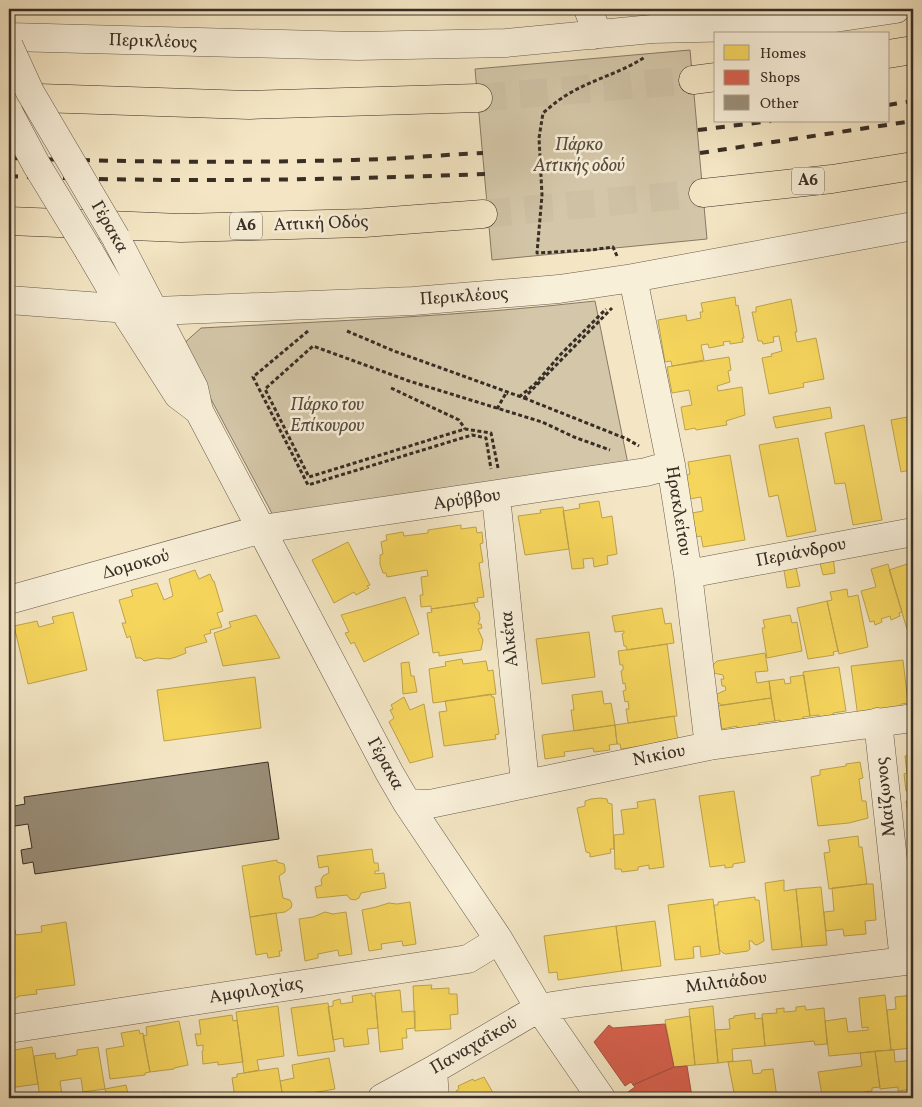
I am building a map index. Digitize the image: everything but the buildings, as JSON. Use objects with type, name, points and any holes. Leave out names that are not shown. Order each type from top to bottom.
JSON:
[{"type":"highway","points":[[890,54],[913,50]]},
{"type":"highway","points":[[9,97],[249,105],[478,98]]},
{"type":"highway","name":"Α6","points":[[703,193],[832,179],[913,166]]},
{"type":"highway","name":"Αττική Οδός","points":[[9,221],[190,227],[364,223],[483,214]]},
{"type":"street","name":"Περικλέους","points":[[9,37],[357,46],[506,43],[591,22],[652,29],[742,27],[835,18],[896,9]]},
{"type":"street","name":"Γέρακα","points":[[9,46],[30,92],[116,238],[155,311],[194,388],[199,411],[389,772],[407,803],[499,940],[538,1008],[601,1098]]},
{"type":"street","name":"Γέρακα","points":[[9,112],[36,164],[123,309],[178,395],[199,411]]},
{"type":"street","name":"Περικλέους","points":[[9,300],[155,311],[432,299],[559,289],[628,279],[913,226]]},
{"type":"street","name":"Ηρακλείτου","points":[[628,279],[672,465],[688,574],[708,746]]},
{"type":"street","name":"Αρύββου","points":[[262,530],[646,472],[672,465]]},
{"type":"street","name":"Αλκέτα","points":[[499,495],[525,783]]},
{"type":"street","name":"Δομοκού","points":[[9,600],[262,530]]},
{"type":"street","name":"Περιάνδρου","points":[[688,574],[913,532]]},
{"type":"street","name":"Νικίου","points":[[407,803],[430,804],[708,746],[913,718]]},
{"type":"street","name":"Μαίζωνος","points":[[878,722],[909,961]]},
{"type":"street","name":"Αμφιλοχίας","points":[[9,1029],[468,959],[499,940]]},
{"type":"street","name":"Μιλτιάδου","points":[[538,1008],[909,961]]},
{"type":"street","name":"Παναχαΐκού","points":[[382,1098],[434,1070],[538,1008]]},
{"type":"street","points":[[434,1070],[435,1098]]},
{"type":"path","points":[[524,398],[627,293],[628,279],[614,247],[537,253],[542,195],[539,138],[543,112],[564,96],[621,71],[649,54]]},
{"type":"path","points":[[341,329],[394,351],[520,397],[535,384],[560,355],[610,305]]},
{"type":"path","points":[[312,328],[253,377],[308,485],[472,435],[486,438],[499,495]]},
{"type":"path","points":[[499,495],[491,433],[465,429],[309,477],[265,389],[313,346],[409,381],[542,422],[574,437],[615,452]]},
{"type":"path","points":[[391,388],[459,420],[465,429]]},
{"type":"path","points":[[506,393],[524,398],[643,448]]},
{"type":"path","points":[[497,409],[506,393]]},
{"type":"green space","name":"Πάρκο Αττικής οδού","points":[[690,50],[707,239],[492,260],[475,69]]},
{"type":"green space","name":"Πάρκο του Επίκουρου","points":[[595,301],[628,464],[275,519],[182,345],[201,328],[448,314]]},
{"type":"tunnel","points":[[478,98],[693,80]]},
{"type":"tunnel","points":[[483,214],[703,193]]},
{"type":"railway","points":[[890,105],[913,101]]},
{"type":"railway","points":[[700,153],[913,121]]},
{"type":"railway","points":[[698,130],[763,122]]},
{"type":"railway","points":[[9,158],[268,162],[483,153]]},
{"type":"railway","points":[[9,176],[247,180],[485,174]]}]
